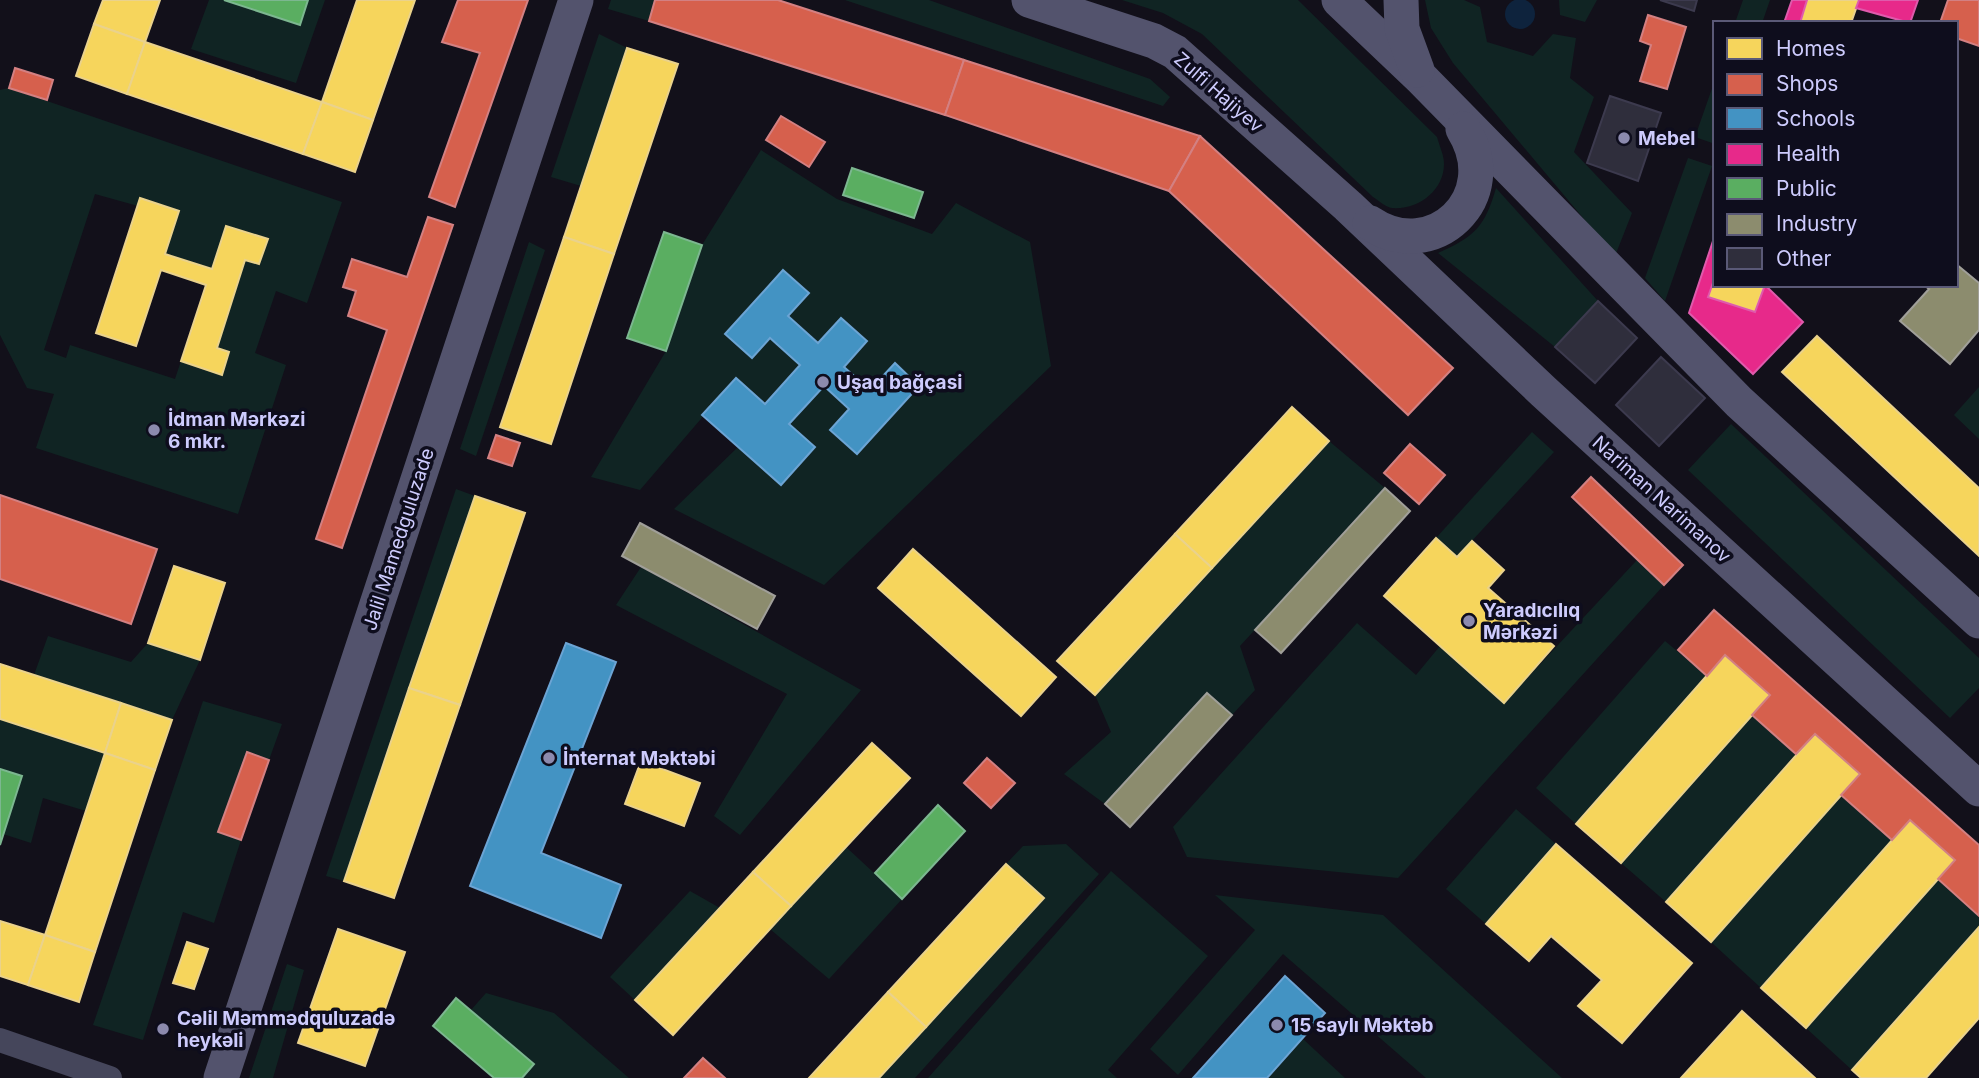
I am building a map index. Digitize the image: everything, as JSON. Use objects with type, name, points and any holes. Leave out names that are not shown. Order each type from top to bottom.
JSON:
[{"type":"main road","name":"Jalil Mamedguluzade","points":[[222,1078],[576,0]]},
{"type":"main road","name":"Zulfi Hajiyev","points":[[1029,0],[1154,41],[1175,52],[1348,206]]},
{"type":"main road","points":[[1339,0],[1420,77],[1739,402],[1979,621]]},
{"type":"main road","points":[[1401,0],[1402,29],[1420,77]]},
{"type":"main road","points":[[1348,206],[1390,234],[1412,236],[1433,231],[1457,216],[1473,197],[1478,168],[1474,148],[1450,109]]},
{"type":"main road","name":"Nariman Narimanov","points":[[1348,206],[1544,392],[1979,789]]},
{"type":"street","points":[[0,1041],[110,1078]]},
{"type":"green space","points":[[209,0],[224,0],[299,25],[308,0],[325,0],[296,83],[191,49]]},
{"type":"green space","points":[[611,0],[655,0],[649,21],[608,9]]},
{"type":"green space","points":[[845,0],[929,0],[1150,79],[1170,97],[1163,106]]},
{"type":"green space","points":[[1122,0],[1298,0],[1437,137],[1444,164],[1440,182],[1428,196],[1412,206],[1392,208],[1385,205],[1373,197],[1202,34],[1163,13]]},
{"type":"green space","points":[[1425,0],[1464,0],[1480,7],[1487,42],[1533,56],[1553,34],[1576,38],[1570,78],[1594,97],[1574,152],[1632,213],[1615,256],[1453,63],[1431,28]]},
{"type":"green space","points":[[1559,0],[1597,0],[1585,22],[1560,15]]},
{"type":"green space","points":[[1743,0],[1770,0],[1763,21],[1736,21]]},
{"type":"green space","points":[[599,34],[627,48],[581,186],[551,177]]},
{"type":"green space","points":[[1713,86],[1713,143],[1695,137]]},
{"type":"green space","points":[[9,88],[342,202],[307,303],[276,291],[255,353],[286,365],[238,514],[36,448],[54,394],[27,388],[0,335],[0,90]],"holes":[[[95,194],[138,206],[141,199],[179,211],[165,254],[212,269],[267,239],[259,264],[245,260],[217,348],[229,352],[222,374],[181,361],[175,379],[70,345],[66,358],[44,350]]]},
{"type":"green space","points":[[761,150],[837,199],[932,234],[956,203],[1030,242],[1051,366],[824,585],[674,509],[738,447],[781,485],[815,447],[789,424],[824,386],[849,409],[830,430],[857,454],[919,386],[895,364],[870,390],[844,367],[867,341],[841,318],[818,343],[788,316],[808,293],[783,270],[725,334],[752,358],[770,338],[800,365],[765,404],[736,378],[640,490],[591,477],[666,351],[702,245]]},
{"type":"green space","points":[[1688,158],[1712,166],[1665,301],[1645,278]]},
{"type":"green space","points":[[1496,188],[1598,301],[1555,347],[1438,253],[1461,242],[1476,229],[1487,212]]},
{"type":"green space","points":[[529,242],[545,250],[476,456],[460,449]]},
{"type":"green space","points":[[1979,387],[1979,439],[1954,415]]},
{"type":"green space","points":[[1731,424],[1979,658],[1979,688],[1950,718],[1688,470]]},
{"type":"green space","points":[[1532,432],[1554,452],[1457,557],[1436,538]]},
{"type":"green space","points":[[1329,441],[1385,488],[1240,646],[1255,690],[1232,715],[1206,693],[1105,804],[1064,774],[1111,732],[1095,695]]},
{"type":"green space","points":[[456,489],[475,496],[344,881],[326,876]]},
{"type":"green space","points":[[1637,560],[1664,585],[1398,878],[1187,857],[1173,827],[1357,623],[1416,675],[1440,646],[1504,703]]},
{"type":"green space","points":[[641,567],[861,690],[740,835],[714,816],[787,694],[616,605]]},
{"type":"green space","points":[[48,636],[131,662],[148,643],[200,660],[172,720],[34,675]]},
{"type":"green space","points":[[1665,641],[1707,676],[1576,824],[1536,788]]},
{"type":"green space","points":[[203,701],[282,724],[269,760],[247,752],[218,831],[241,840],[214,923],[183,912],[143,1040],[93,1025]]},
{"type":"green space","points":[[1752,715],[1796,754],[1666,902],[1621,863]]},
{"type":"green space","points":[[0,719],[105,753],[86,811],[43,798],[31,843],[3,834],[22,776],[0,769]]},
{"type":"green space","points":[[1841,795],[1892,840],[1761,988],[1711,942]]},
{"type":"green space","points":[[1516,809],[1556,844],[1486,924],[1446,889]]},
{"type":"green space","points":[[1066,844],[1099,874],[915,1078],[879,1078],[1044,899],[1006,864],[1023,846]]},
{"type":"green space","points":[[846,847],[902,899],[829,979],[770,929]]},
{"type":"green space","points":[[1111,871],[1208,956],[1108,1070],[1117,1078],[928,1078]]},
{"type":"green space","points":[[1938,879],[1979,916],[1979,927],[1852,1070],[1806,1028]]},
{"type":"green space","points":[[690,891],[720,908],[635,1000],[610,977]]},
{"type":"green space","points":[[1215,895],[1383,915],[1562,1078],[1426,1078],[1283,954],[1178,1075],[1150,1049],[1255,930]]},
{"type":"green space","points":[[287,964],[304,970],[273,1078],[249,1078]]},
{"type":"green space","points":[[486,993],[554,1013],[629,1078],[522,1078],[534,1064],[471,1010]]},
{"type":"green space","points":[[1302,1038],[1345,1078],[1267,1078]]},
{"type":"water","points":[[1520,-1],[1531,3],[1535,14],[1531,25],[1520,29],[1509,25],[1505,14],[1509,3]]},
{"type":"building: Homes","points":[[103,0],[160,0],[145,42],[94,24]]},
{"type":"building: Homes","points":[[357,0],[415,0],[373,120],[322,102]]},
{"type":"building: Homes","points":[[1807,0],[1859,0],[1852,21],[1801,21]]},
{"type":"building: Homes","points":[[94,24],[145,42],[127,94],[76,76]]},
{"type":"building: Homes","points":[[145,42],[322,102],[303,154],[127,94]]},
{"type":"building: Homes","points":[[627,48],[678,64],[614,254],[564,237]]},
{"type":"building: Homes","points":[[322,102],[373,120],[355,172],[303,154]]},
{"type":"building: Homes","points":[[140,198],[179,211],[165,254],[212,269],[226,226],[268,239],[259,264],[245,260],[217,348],[229,352],[222,375],[181,361],[206,285],[161,270],[136,346],[96,333]]},
{"type":"building: Homes","points":[[564,237],[614,254],[551,444],[500,427]]},
{"type":"building: Homes","points":[[1713,283],[1713,287],[1763,287],[1755,312],[1708,297]]},
{"type":"building: Homes","points":[[1817,336],[1979,488],[1979,556],[1782,372]]},
{"type":"building: Homes","points":[[1292,407],[1329,441],[1212,568],[1175,534]]},
{"type":"building: Homes","points":[[475,496],[525,513],[460,705],[409,688]]},
{"type":"building: Homes","points":[[1175,534],[1212,568],[1095,695],[1057,661]]},
{"type":"building: Homes","name":"Yaradıcılıq Mərkəzi","points":[[1436,538],[1457,557],[1472,541],[1504,570],[1488,588],[1554,646],[1504,703],[1384,596]]},
{"type":"building: Homes","points":[[913,549],[1056,677],[1021,716],[878,588]]},
{"type":"building: Homes","points":[[174,566],[225,583],[200,660],[148,643]]},
{"type":"building: Homes","points":[[1725,655],[1770,695],[1621,863],[1576,824]]},
{"type":"building: Homes","points":[[0,664],[121,703],[105,753],[0,719]]},
{"type":"building: Homes","points":[[409,688],[460,705],[394,898],[344,881]]},
{"type":"building: Homes","points":[[121,703],[172,720],[155,770],[105,753]]},
{"type":"building: Homes","points":[[1815,734],[1860,774],[1711,942],[1666,902]]},
{"type":"building: Homes","points":[[872,743],[910,778],[791,906],[753,872]]},
{"type":"building: Homes","points":[[105,753],[155,770],[95,952],[45,935]]},
{"type":"building: Homes","points":[[641,761],[700,783],[684,826],[625,804]]},
{"type":"building: Homes","points":[[1910,820],[1955,860],[1806,1028],[1761,988]]},
{"type":"building: Homes","points":[[1556,844],[1692,963],[1622,1043],[1578,1006],[1602,980],[1551,936],[1529,961],[1486,924]]},
{"type":"building: Homes","points":[[1006,864],[1044,898],[926,1027],[888,992]]},
{"type":"building: Homes","points":[[753,872],[791,906],[673,1035],[635,1000]]},
{"type":"building: Homes","points":[[0,921],[45,935],[28,985],[0,976]]},
{"type":"building: Homes","points":[[1979,927],[1979,1018],[1926,1078],[1861,1078],[1852,1070]]},
{"type":"building: Homes","points":[[338,929],[405,952],[365,1066],[298,1043]]},
{"type":"building: Homes","points":[[45,935],[95,952],[79,1002],[28,985]]},
{"type":"building: Homes","points":[[187,942],[208,949],[194,989],[173,983]]},
{"type":"building: Homes","points":[[888,992],[926,1027],[879,1078],[809,1078]]},
{"type":"building: Homes","points":[[1742,1011],[1815,1078],[1681,1078]]},
{"type":"building: Shops","points":[[458,0],[528,0],[455,207],[429,197],[480,53],[442,42]]},
{"type":"building: Shops","points":[[655,0],[778,0],[964,60],[945,115],[649,21]]},
{"type":"building: Shops","points":[[1948,0],[1979,0],[1979,46],[1958,39],[1958,21],[1941,21]]},
{"type":"building: Shops","points":[[1648,15],[1686,27],[1667,89],[1640,81],[1651,45],[1640,41]]},
{"type":"building: Shops","points":[[964,60],[1200,136],[1169,191],[945,115]]},
{"type":"building: Shops","points":[[15,68],[53,80],[47,100],[9,88]]},
{"type":"building: Shops","points":[[781,116],[825,142],[809,167],[766,140]]},
{"type":"building: Shops","points":[[1200,136],[1453,368],[1408,415],[1169,191]]},
{"type":"building: Shops","points":[[428,217],[453,225],[342,548],[316,539],[387,330],[348,316],[356,291],[343,287],[352,259],[407,277]]},
{"type":"building: Shops","points":[[496,435],[520,443],[512,466],[488,458]]},
{"type":"building: Shops","points":[[1410,444],[1445,475],[1419,504],[1384,473]]},
{"type":"building: Shops","points":[[1591,477],[1683,565],[1664,585],[1572,497]]},
{"type":"building: Shops","points":[[0,495],[157,549],[131,624],[0,579]]},
{"type":"building: Shops","points":[[1714,610],[1979,845],[1979,916],[1938,879],[1955,860],[1910,820],[1892,840],[1841,795],[1860,774],[1815,734],[1796,754],[1752,715],[1770,695],[1725,655],[1707,676],[1678,650]]},
{"type":"building: Shops","points":[[247,752],[269,760],[241,840],[218,832]]},
{"type":"building: Shops","points":[[987,758],[1015,783],[991,808],[964,783]]},
{"type":"building: Shops","points":[[703,1058],[725,1078],[684,1078]]},
{"type":"building: Schools","name":"Uşaq bağçasi","points":[[783,270],[809,293],[788,316],[818,343],[841,318],[867,341],[844,367],[870,390],[895,363],[919,386],[857,454],[830,430],[849,409],[824,386],[789,424],[815,447],[781,485],[702,415],[736,378],[765,404],[800,365],[770,338],[752,358],[725,334]]},
{"type":"building: Schools","name":"İnternat Məktəbi","points":[[566,643],[616,662],[541,853],[621,885],[601,938],[470,886]]},
{"type":"building: Schools","name":"15 saylı Məktəb","points":[[1285,976],[1325,1013],[1267,1078],[1193,1078]]},
{"type":"building: Health","points":[[1792,0],[1807,0],[1801,21],[1785,21]]},
{"type":"building: Health","points":[[1859,0],[1918,0],[1911,21],[1856,8]]},
{"type":"building: Health","points":[[1713,241],[1713,283],[1708,297],[1755,312],[1764,287],[1767,287],[1803,322],[1753,374],[1689,313]]},
{"type":"building: Public","points":[[224,0],[308,0],[300,25]]},
{"type":"building: Public","points":[[852,168],[923,192],[914,218],[843,195]]},
{"type":"building: Public","points":[[664,232],[702,245],[666,351],[627,338]]},
{"type":"building: Public","points":[[0,769],[22,776],[0,845]]},
{"type":"building: Public","points":[[938,805],[965,831],[902,899],[875,873]]},
{"type":"building: Public","points":[[456,998],[534,1064],[522,1078],[494,1078],[433,1026]]},
{"type":"building: Industry","points":[[1958,266],[1979,283],[1979,330],[1950,364],[1900,321],[1929,289],[1926,287],[1958,287]]},
{"type":"building: Industry","points":[[1385,488],[1410,511],[1281,653],[1255,630]]},
{"type":"building: Industry","points":[[640,523],[775,596],[757,629],[622,556]]},
{"type":"building: Industry","points":[[1207,693],[1232,715],[1130,827],[1105,804]]},
{"type":"building: Other","points":[[1660,0],[1697,0],[1694,11]]},
{"type":"building: Other","name":"Mebel","points":[[1610,96],[1661,113],[1638,181],[1587,163]]},
{"type":"building: Other","points":[[1598,301],[1637,338],[1595,383],[1555,347]]},
{"type":"building: Other","points":[[1661,357],[1705,398],[1659,446],[1616,405]]},
{"type":"place","name":"Mebel","points":[[1624,138]]},
{"type":"place","name":"Uşaq bağçasi","points":[[823,382]]},
{"type":"place","name":"İdman Mәrkәzi 6 mkr.","points":[[154,430]]},
{"type":"place","name":"Yaradıcılıq Mərkəzi","points":[[1469,621]]},
{"type":"place","name":"İnternat Məktəbi","points":[[549,758]]},
{"type":"place","name":"15 saylı Məktəb","points":[[1277,1025]]},
{"type":"place","name":"Cəlil Məmmədquluzadə heykəli","points":[[163,1029]]}]
